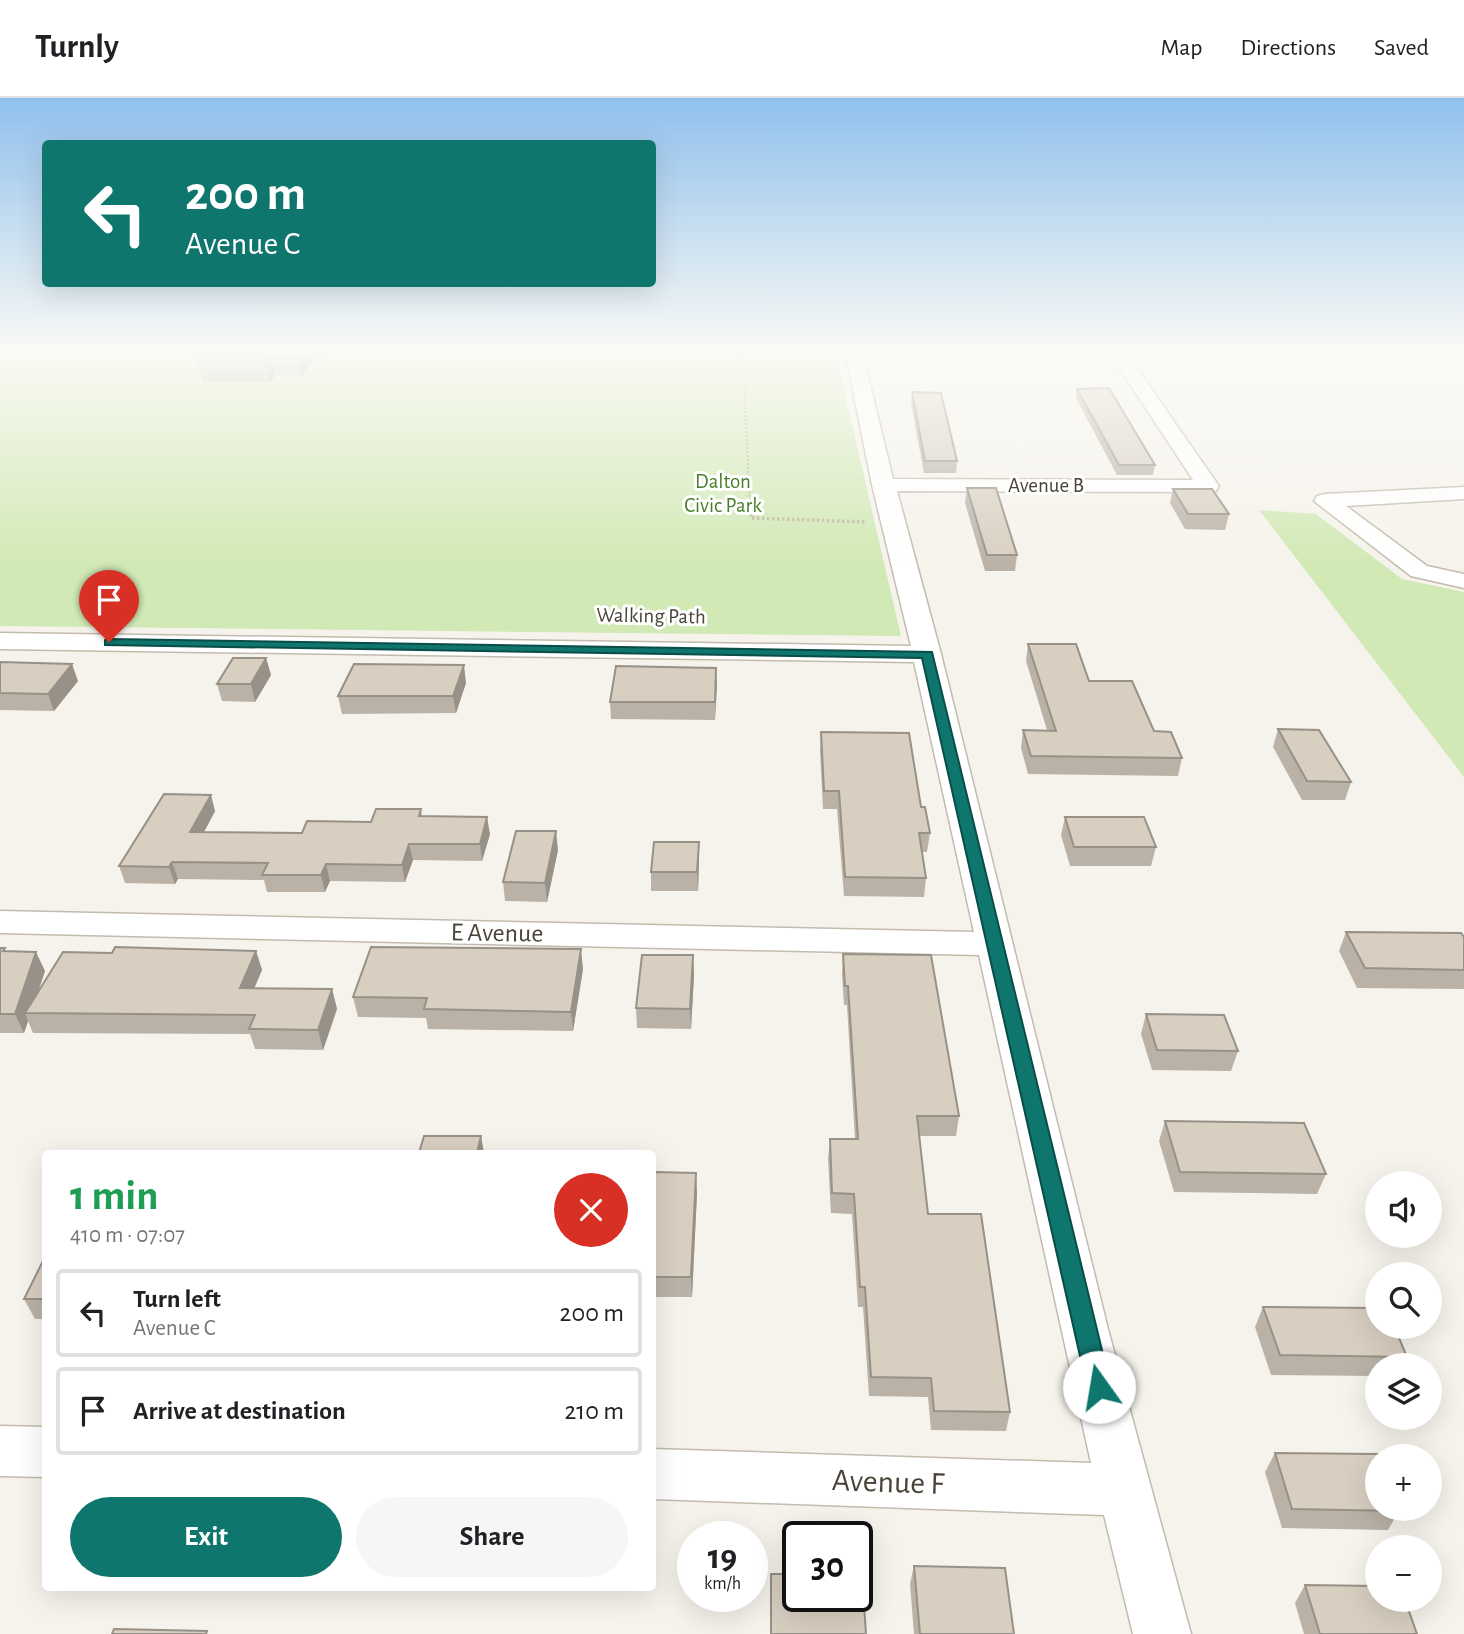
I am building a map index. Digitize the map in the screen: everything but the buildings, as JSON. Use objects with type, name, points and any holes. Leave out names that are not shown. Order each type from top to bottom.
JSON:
[{"type":"street","points":[[869,423],[928,654],[1123,1490],[1162,1634]]},
{"type":"street","name":"Avenue B","points":[[883,485],[1208,486],[1165,423]]},
{"type":"street","points":[[1464,493],[1325,501],[1419,572],[1464,581]]},
{"type":"street","points":[[0,641],[928,654]]},
{"type":"street","name":"E Avenue","points":[[0,922],[995,944]]},
{"type":"street","points":[[0,1451],[42,1452]]},
{"type":"street","name":"Avenue F","points":[[656,1474],[1123,1490]]},
{"type":"path","points":[[746,423],[751,518],[869,523]]},
{"type":"green space","name":"Dalton Civic Park","points":[[0,423],[852,423],[901,636],[0,626]]},
{"type":"green space","points":[[1259,510],[1316,514],[1402,579],[1464,592],[1464,777]]},
{"type":"route","points":[[109,642],[928,654],[1099,1387]]}]
